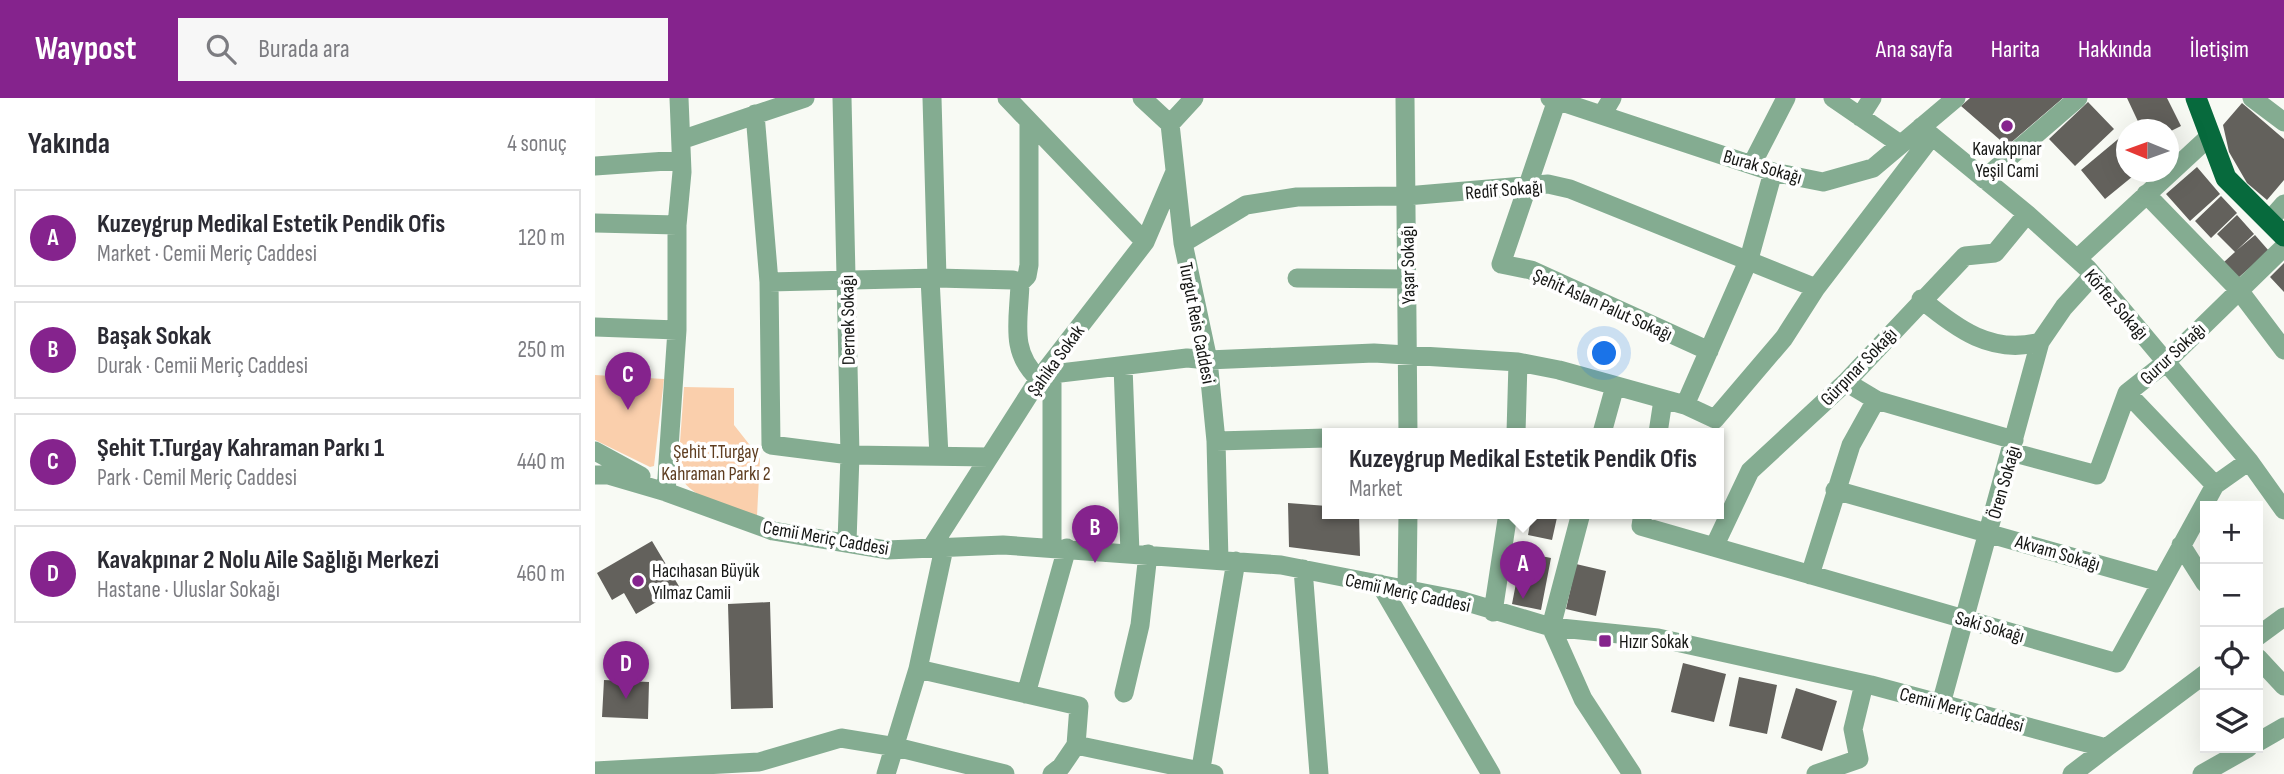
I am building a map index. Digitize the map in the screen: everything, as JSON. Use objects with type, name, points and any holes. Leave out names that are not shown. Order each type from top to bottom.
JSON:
[{"type":"main road","points":[[2196,98],[2225,178],[2276,228]]},
{"type":"street","points":[[666,492],[677,330],[677,225],[681,160],[679,98]]},
{"type":"street","points":[[681,140],[805,98]]},
{"type":"street","name":"Dernek Sokağı","points":[[842,98],[850,455],[847,542]]},
{"type":"street","points":[[932,98],[939,456]]},
{"type":"street","points":[[1007,98],[1145,242]]},
{"type":"street","points":[[1142,98],[1170,124],[1194,98]]},
{"type":"street","name":"Yaşar Sokağı","points":[[1405,98],[1408,428]]},
{"type":"street","points":[[1752,164],[1786,98]]},
{"type":"street","points":[[1833,98],[1901,144]]},
{"type":"street","points":[[1860,117],[1872,98]]},
{"type":"street","name":"Burak Sokağı","points":[[1554,99],[1607,106],[1773,172],[1823,181],[1873,168],[1901,144],[1926,132],[1956,98]]},
{"type":"street","points":[[1984,179],[2078,98]]},
{"type":"street","points":[[2252,98],[2284,122]]},
{"type":"street","name":"Şehit Aslan Palut Sokağı","points":[[1554,99],[1501,264],[1531,270],[1709,351]]},
{"type":"street","points":[[755,114],[769,282],[771,445],[850,455],[989,457]]},
{"type":"street","points":[[1029,121],[1029,265],[1027,276],[1020,284],[1019,352],[1028,369],[1046,377],[1187,358],[1208,360],[1374,353],[1518,362],[1685,405],[1715,419],[1784,338],[1926,132]]},
{"type":"street","name":"Turgut Reis Caddesi","points":[[1170,124],[1183,243],[1208,360],[1228,561],[1205,773]]},
{"type":"street","name":"Körfez Sokağı","points":[[1926,132],[2077,258],[2249,461],[2284,510]]},
{"type":"street","points":[[2077,258],[2210,136]]},
{"type":"street","points":[[595,166],[681,160]]},
{"type":"street","name":"Şahika Sokak","points":[[938,548],[989,457],[1145,242],[1175,172]]},
{"type":"street","points":[[1685,405],[1749,259],[1773,172]]},
{"type":"street","name":"Redif Sokağı","points":[[1183,243],[1246,205],[1297,197],[1406,195],[1526,188],[1548,184],[1570,189],[1816,288]]},
{"type":"street","points":[[2146,194],[2238,289],[2284,350]]},
{"type":"street","points":[[2276,228],[2284,204]]},
{"type":"street","name":"Gürpınar Sokağı","points":[[1714,547],[1750,471],[1846,382],[1921,299],[1965,256],[1995,253],[2027,214]]},
{"type":"street","points":[[595,223],[677,225]]},
{"type":"street","name":"Gurur Sokağı","points":[[2013,446],[2097,475],[2127,393],[2165,363],[2284,247]]},
{"type":"street","name":"Ören Sokağı","points":[[1941,704],[2040,342],[2064,307],[2093,275]]},
{"type":"street","points":[[769,282],[934,278],[1013,280],[1020,284]]},
{"type":"street","points":[[1297,278],[1408,279]]},
{"type":"street","points":[[1921,299],[1957,330],[2016,349],[2040,342]]},
{"type":"street","points":[[595,327],[677,330]]},
{"type":"street","points":[[1516,428],[1518,362]]},
{"type":"street","points":[[1122,366],[1139,554],[1140,625],[1124,693]]},
{"type":"street","points":[[1026,694],[1059,548],[1046,377]]},
{"type":"street","points":[[1846,382],[1876,400],[2013,446]]},
{"type":"street","points":[[1603,428],[1615,386]]},
{"type":"street","points":[[2127,393],[2215,485]]},
{"type":"street","points":[[1659,428],[1663,400]]},
{"type":"street","points":[[1810,575],[1851,445],[1876,400]]},
{"type":"street","points":[[1216,441],[1322,438]]},
{"type":"street","points":[[599,457],[666,492]]},
{"type":"street","points":[[599,457],[632,482]]},
{"type":"street","name":"Saki Sokağı","points":[[1642,519],[1641,526],[2117,663],[2215,485],[2249,461]]},
{"type":"street","points":[[595,475],[608,475],[666,492]]},
{"type":"street","name":"Akvam Sokağı","points":[[1835,490],[1989,531],[2160,582]]},
{"type":"street","name":"Cemii Meriç Caddesi","points":[[666,492],[773,531],[887,550],[1059,548],[1303,569],[1460,600],[1493,612],[1551,627],[1658,638],[1864,684],[2106,748]]},
{"type":"street","points":[[1407,590],[1408,519]]},
{"type":"street","points":[[1493,612],[1508,519]]},
{"type":"street","points":[[1579,519],[1551,627],[1583,698],[1632,774]]},
{"type":"street","points":[[2181,545],[2200,575]]},
{"type":"street","points":[[887,774],[918,669],[938,548]]},
{"type":"street","points":[[1303,569],[1319,774]]},
{"type":"street","points":[[1380,584],[1491,774]]},
{"type":"street","points":[[2263,632],[2284,617]]},
{"type":"street","points":[[2263,663],[2284,686]]},
{"type":"street","points":[[918,669],[1079,706],[1076,744],[1061,767],[1052,774]]},
{"type":"street","points":[[2072,774],[2200,678]]},
{"type":"street","points":[[1817,774],[1859,759],[1853,729],[1864,684]]},
{"type":"street","points":[[2263,739],[2284,727]]},
{"type":"street","points":[[595,771],[685,770],[759,762],[841,738],[896,747],[1005,774]]},
{"type":"street","points":[[1076,744],[1205,773]]},
{"type":"street","points":[[2202,774],[2239,753]]},
{"type":"street","points":[[1111,774],[1115,754]]},
{"type":"green space","points":[[595,375],[664,379],[654,466],[650,467],[595,440]]},
{"type":"green space","name":"Şehit T.Turgay Kahraman Parkı 2","points":[[684,387],[734,388],[734,425],[760,458],[757,516],[711,501],[690,488],[683,480],[678,470]]},
{"type":"building","name":"Kavakpınar Yeşil Cami","points":[[1970,98],[2063,98],[2007,146],[1961,106]]},
{"type":"building","points":[[2127,98],[2167,98],[2178,119],[2137,119]]},
{"type":"building","points":[[2088,102],[2114,129],[2075,166],[2049,139]]},
{"type":"building","points":[[2242,103],[2284,139],[2284,180],[2267,200],[2247,183],[2229,152],[2223,125]]},
{"type":"building","points":[[2116,141],[2116,182],[2126,182],[2105,199],[2081,170]]},
{"type":"building","points":[[2197,167],[2220,194],[2190,221],[2166,194]]},
{"type":"building","points":[[2221,196],[2237,213],[2211,238],[2195,221]]},
{"type":"building","points":[[2237,215],[2254,234],[2237,250],[2255,235],[2269,251],[2238,278],[2224,262],[2235,252],[2217,234]]},
{"type":"building","points":[[2284,263],[2284,292],[2270,277]]},
{"type":"building","points":[[1288,503],[1322,506],[1322,519],[1359,519],[1360,556],[1289,547]]},
{"type":"building","points":[[1531,519],[1557,519],[1552,540],[1528,535]]},
{"type":"building","name":"Hacıhasan Büyük Yılmaz Camii","points":[[652,541],[680,588],[636,614],[624,593],[612,600],[597,573]]},
{"type":"building","points":[[1522,552],[1551,558],[1541,610],[1512,604]]},
{"type":"building","points":[[1576,564],[1606,571],[1596,616],[1566,609]]},
{"type":"building","points":[[770,602],[773,708],[731,709],[728,604]]},
{"type":"building","points":[[1683,663],[1726,674],[1714,722],[1671,712]]},
{"type":"building","points":[[1739,677],[1777,685],[1767,734],[1729,726]]},
{"type":"building","points":[[604,680],[649,682],[648,719],[602,717]]},
{"type":"building","points":[[1796,688],[1837,701],[1822,751],[1781,738]]},
{"type":"place","name":"Kavakpınar Yeşil Cami","points":[[2007,126]]},
{"type":"place","name":"Şehit T.Turgay Kahraman Parkı 1","points":[[628,410]]},
{"type":"place","name":"Başak Sokak","points":[[1095,563]]},
{"type":"place","name":"Hacıhasan Büyük Yılmaz Camii","points":[[638,581]]},
{"type":"place","name":"Kuzeygrup Medikal Estetik Pendik Ofis","points":[[1523,599]]},
{"type":"place","name":"Hızır Sokak","points":[[1605,641]]},
{"type":"place","name":"Kavakpınar 2 Nolu Aile Sağlığı Merkezi","points":[[626,699]]}]
